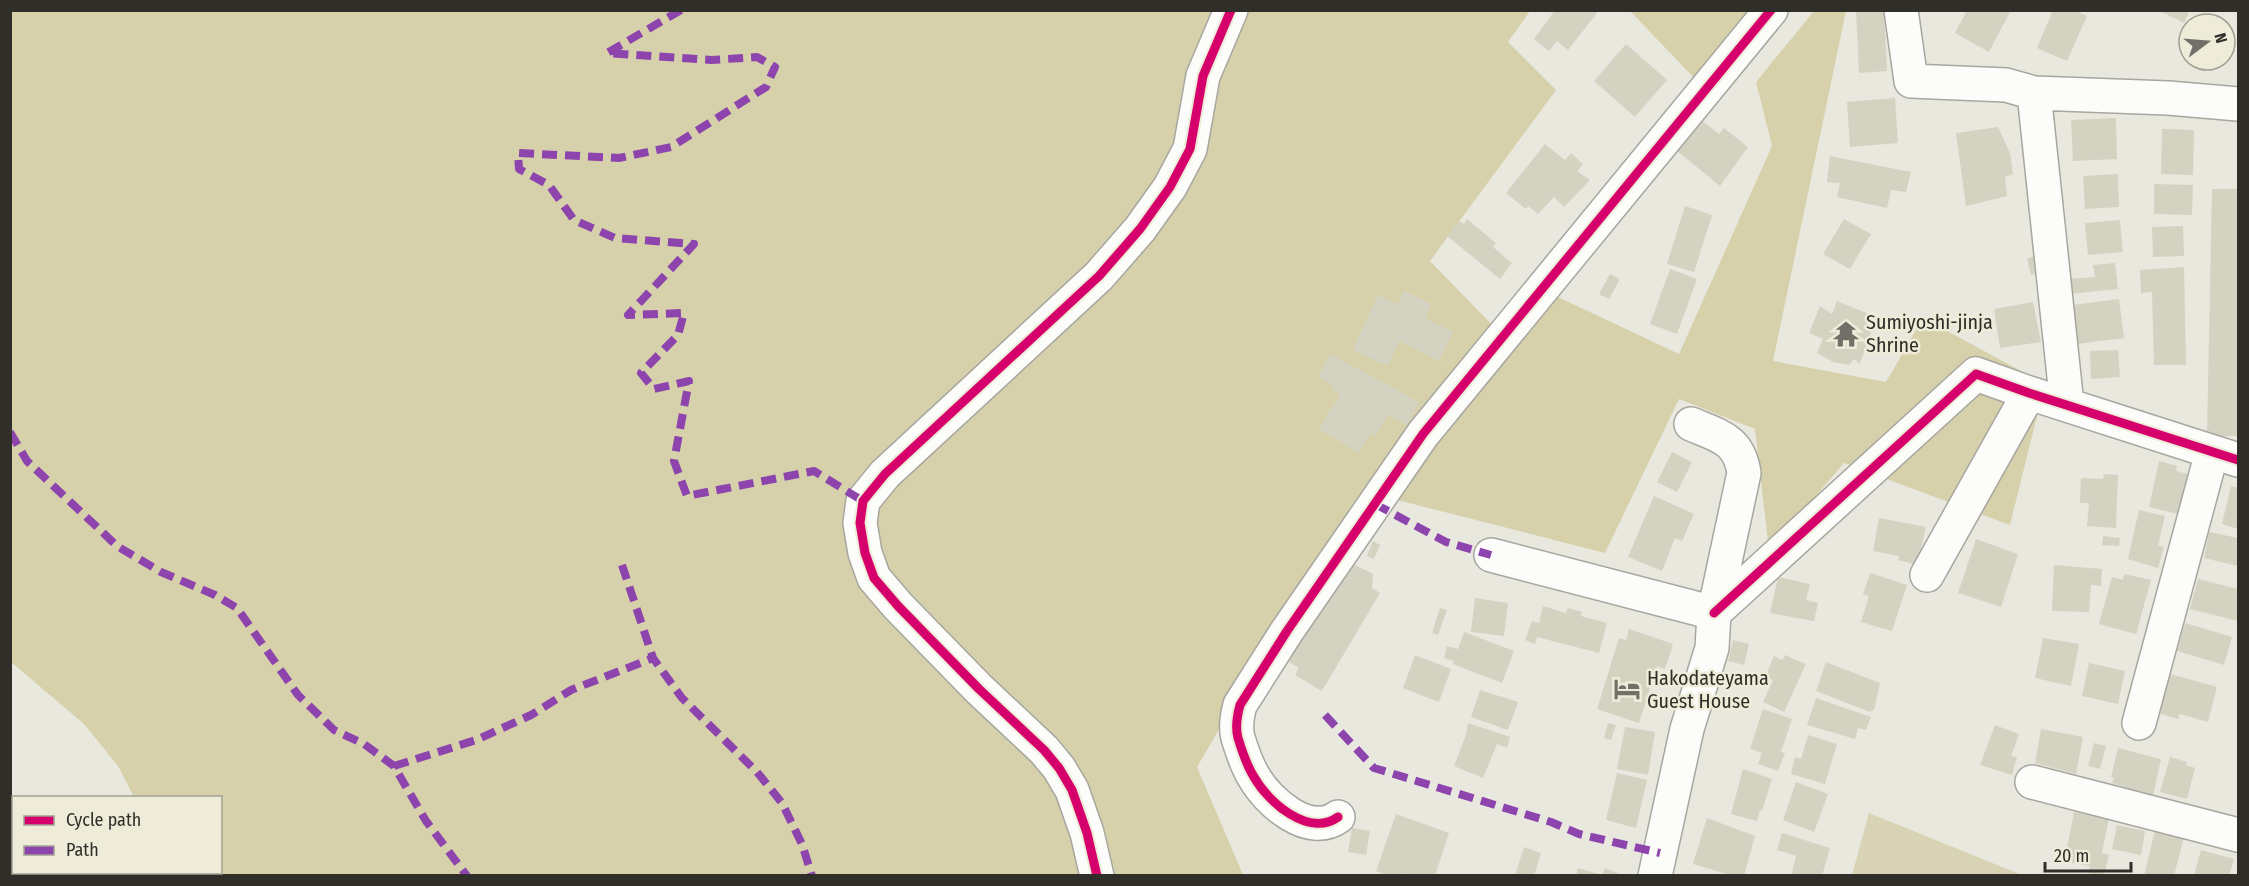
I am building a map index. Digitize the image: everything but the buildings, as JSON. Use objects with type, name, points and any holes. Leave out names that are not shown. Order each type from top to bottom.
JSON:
[{"type":"street","points":[[1097,876],[1087,833],[1072,790],[1059,768],[1044,750],[971,681],[874,578],[865,553],[860,523],[863,501],[885,474],[1099,276],[1140,229],[1170,187],[1190,149],[1203,76],[1231,10]]},
{"type":"street","points":[[1338,817],[1326,823],[1316,824],[1282,809],[1264,791],[1254,777],[1237,736],[1237,716],[1240,705],[1287,631],[1423,434],[1771,10]]},
{"type":"street","points":[[1901,10],[1911,81],[2006,85],[2034,93],[2168,98],[2238,104]]},
{"type":"street","points":[[2034,93],[2067,405]]},
{"type":"street","points":[[1714,613],[1976,374],[2225,456],[2139,723]]},
{"type":"street","points":[[1927,575],[2029,393]]},
{"type":"street","points":[[1655,876],[1688,729],[1712,648],[1714,613],[1744,473],[1742,457],[1725,438],[1691,424]]},
{"type":"street","points":[[1491,555],[1714,613]]},
{"type":"street","points":[[2032,782],[2238,836]]},
{"type":"shaded area","points":[[11,11],[1530,11],[1508,42],[1556,90],[1430,261],[1498,331],[1541,289],[1679,354],[1772,146],[1756,82],[1814,11],[1846,11],[1773,361],[1886,382],[1923,318],[2045,384],[2010,525],[1844,463],[1769,550],[1755,429],[1679,399],[1605,553],[1370,493],[1283,621],[1197,767],[1243,875],[173,875],[222,874],[222,796],[133,796],[118,766],[84,724],[11,662]]},
{"type":"shaded area","points":[[1630,11],[1758,11],[1700,84]]},
{"type":"shaded area","points":[[1869,813],[2022,875],[1852,875]]},
{"type":"marked path","points":[[681,10],[607,53],[711,60],[757,57],[775,67],[766,87],[671,147],[619,158],[518,153],[519,169],[549,185],[574,220],[615,238],[694,244],[628,315],[684,313],[678,335],[641,373],[654,389],[689,381],[674,461],[687,496],[814,471],[863,501]]},
{"type":"marked path","points":[[10,432],[27,461],[117,546],[161,572],[215,595],[237,608],[298,695],[334,730],[364,744],[394,766],[426,821],[467,876]]},
{"type":"marked path","points":[[1375,504],[1446,542],[1491,555]]},
{"type":"marked path","points":[[622,565],[653,658],[682,698],[757,772],[782,803],[802,844],[812,876]]},
{"type":"marked path","points":[[394,766],[476,740],[531,715],[571,690],[653,658]]},
{"type":"marked path","points":[[1325,715],[1374,768],[1551,822],[1579,834],[1660,853]]},
{"type":"cycle path","points":[[1097,876],[1087,833],[1072,790],[1059,768],[1044,750],[979,689],[898,606],[874,578],[865,553],[860,523],[863,501],[885,474],[1099,276],[1140,229],[1170,187],[1190,149],[1203,76],[1231,10]]},
{"type":"cycle path","points":[[1338,817],[1327,822],[1315,823],[1302,820],[1279,806],[1260,787],[1251,773],[1237,734],[1240,705],[1287,631],[1423,434],[1771,10]]},
{"type":"cycle path","points":[[1714,613],[1976,374],[2238,460]]},
{"type":"place","name":"Sumiyoshi-jinja Shrine","points":[[1846,334]]},
{"type":"place","name":"Hakodateyama Guest House","points":[[1627,689]]}]
